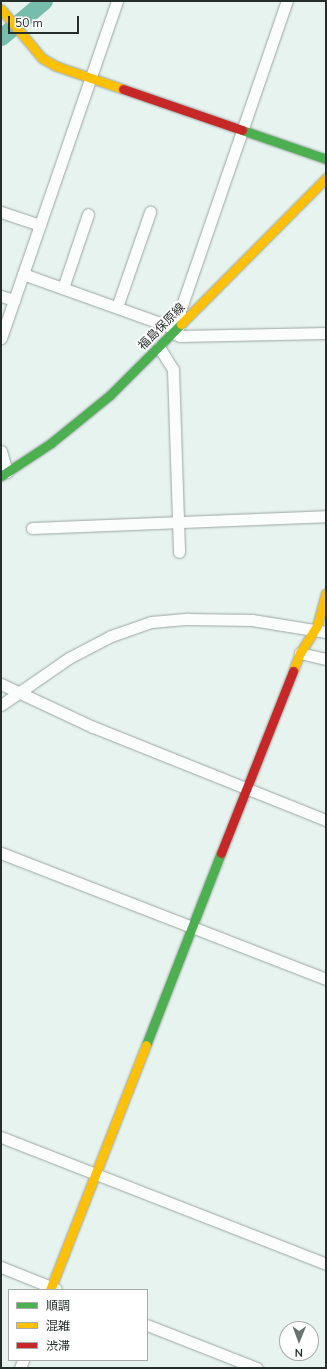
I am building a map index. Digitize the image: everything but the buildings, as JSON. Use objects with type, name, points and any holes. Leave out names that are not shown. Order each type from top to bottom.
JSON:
[{"type":"street","points":[[1,338],[117,1]]},
{"type":"street","points":[[176,329],[180,311],[287,1]]},
{"type":"street","points":[[1,9],[42,58],[90,78],[326,159]]},
{"type":"street","name":"福島保原線","points":[[4,474],[51,443],[110,395],[324,186]]},
{"type":"street","points":[[1,212],[40,225]]},
{"type":"street","points":[[117,306],[150,212]]},
{"type":"street","points":[[63,288],[88,214]]},
{"type":"street","points":[[23,274],[117,306],[176,329],[180,336],[326,333]]},
{"type":"street","points":[[1,296],[14,300]]},
{"type":"street","points":[[159,347],[173,370],[179,552]]},
{"type":"street","points":[[1,451],[4,474]]},
{"type":"street","points":[[32,528],[326,516]]},
{"type":"street","points":[[1,1267],[53,1289],[95,1174],[300,653],[321,631],[326,593]]},
{"type":"street","points":[[1,705],[69,658],[111,636],[151,622],[188,619],[252,620],[321,631]]},
{"type":"street","points":[[300,653],[326,659]]},
{"type":"street","points":[[1,684],[21,692],[92,727],[326,820]]},
{"type":"street","points":[[1,853],[326,978]]},
{"type":"street","points":[[1,1137],[326,1264]]},
{"type":"street","points":[[148,1325],[257,1368]]},
{"type":"waterway","points":[[1,37],[44,1]]},
{"type":"traffic: fast","points":[[242,130],[326,159]]},
{"type":"traffic: fast","points":[[1,476],[51,443],[110,395],[181,324]]},
{"type":"traffic: fast","points":[[146,1045],[221,853]]},
{"type":"traffic: slow","points":[[1,9],[42,58],[56,66],[123,89]]},
{"type":"traffic: slow","points":[[181,324],[326,178]]},
{"type":"traffic: slow","points":[[293,671],[300,653],[317,626],[326,593]]},
{"type":"traffic: slow","points":[[50,1289],[146,1045]]},
{"type":"traffic: jam","points":[[123,89],[242,130]]},
{"type":"traffic: jam","points":[[221,853],[293,671]]}]
